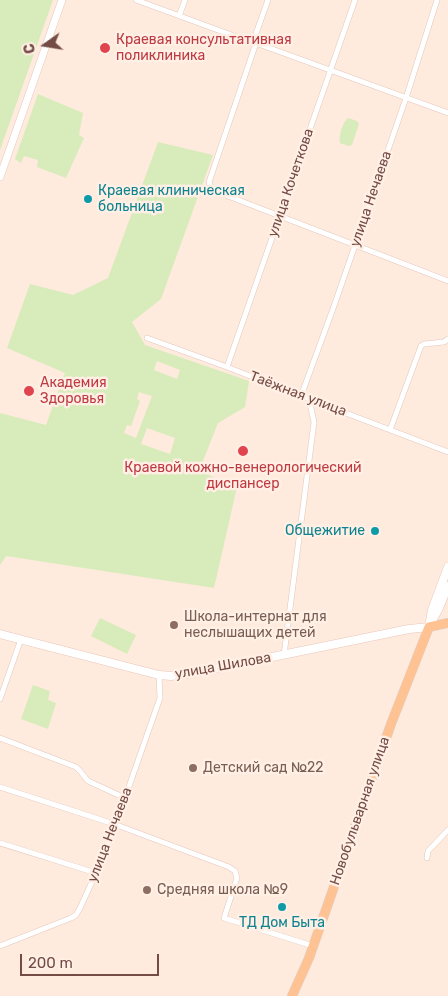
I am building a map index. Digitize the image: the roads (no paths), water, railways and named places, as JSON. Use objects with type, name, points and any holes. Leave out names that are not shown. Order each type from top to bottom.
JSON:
[{"type":"main road","name":"Новобульварная улица","points":[[429,627],[432,610],[448,567]]},
{"type":"main road","name":"Новобульварная улица","points":[[292,996],[313,946],[391,724],[429,627],[448,586]]},
{"type":"main road","name":"улица Шилова","points":[[0,634],[159,675],[171,676],[448,623]]},
{"type":"street","points":[[0,177],[62,0]]},
{"type":"street","points":[[136,0],[237,37]]},
{"type":"street","points":[[179,16],[185,0]]},
{"type":"street","points":[[268,0],[209,182],[211,188],[448,281]]},
{"type":"street","name":"улица Кочеткова","points":[[227,367],[355,0]]},
{"type":"street","name":"улица Нечаева","points":[[301,396],[406,98],[437,0]]},
{"type":"street","points":[[254,43],[448,113]]},
{"type":"street","name":"Таёжная улица","points":[[148,338],[448,452]]},
{"type":"street","points":[[390,430],[421,346],[444,342],[448,339]]},
{"type":"street","points":[[284,655],[314,422],[309,399]]},
{"type":"street","points":[[0,699],[22,639]]},
{"type":"street","name":"улица Нечаева","points":[[0,946],[71,918],[80,908],[96,873],[125,798],[160,698],[159,675]]},
{"type":"street","points":[[0,738],[76,767],[88,781],[125,798]]},
{"type":"street","points":[[0,787],[114,824],[229,867],[235,871],[237,878],[224,918],[313,946]]},
{"type":"street","points":[[427,858],[428,851],[448,830]]},
{"type":"street","points":[[0,843],[96,873]]},
{"type":"place","name":"Краевая консультативная поликлиника","points":[[105,48]]},
{"type":"place","name":"Краевая клиническая больница","points":[[88,199]]},
{"type":"place","name":"Академия Здоровья","points":[[29,391]]},
{"type":"place","name":"Краевой кожно-венерологический диспансер","points":[[243,451]]},
{"type":"place","name":"Общежитие","points":[[375,531]]},
{"type":"place","name":"Школа-интернат для неслышащих детей","points":[[174,625]]},
{"type":"place","name":"Детский сад №22","points":[[193,768]]},
{"type":"place","name":"Средняя школа №9","points":[[147,890]]},
{"type":"place","name":"ТД Дом Быта","points":[[282,907]]}]
